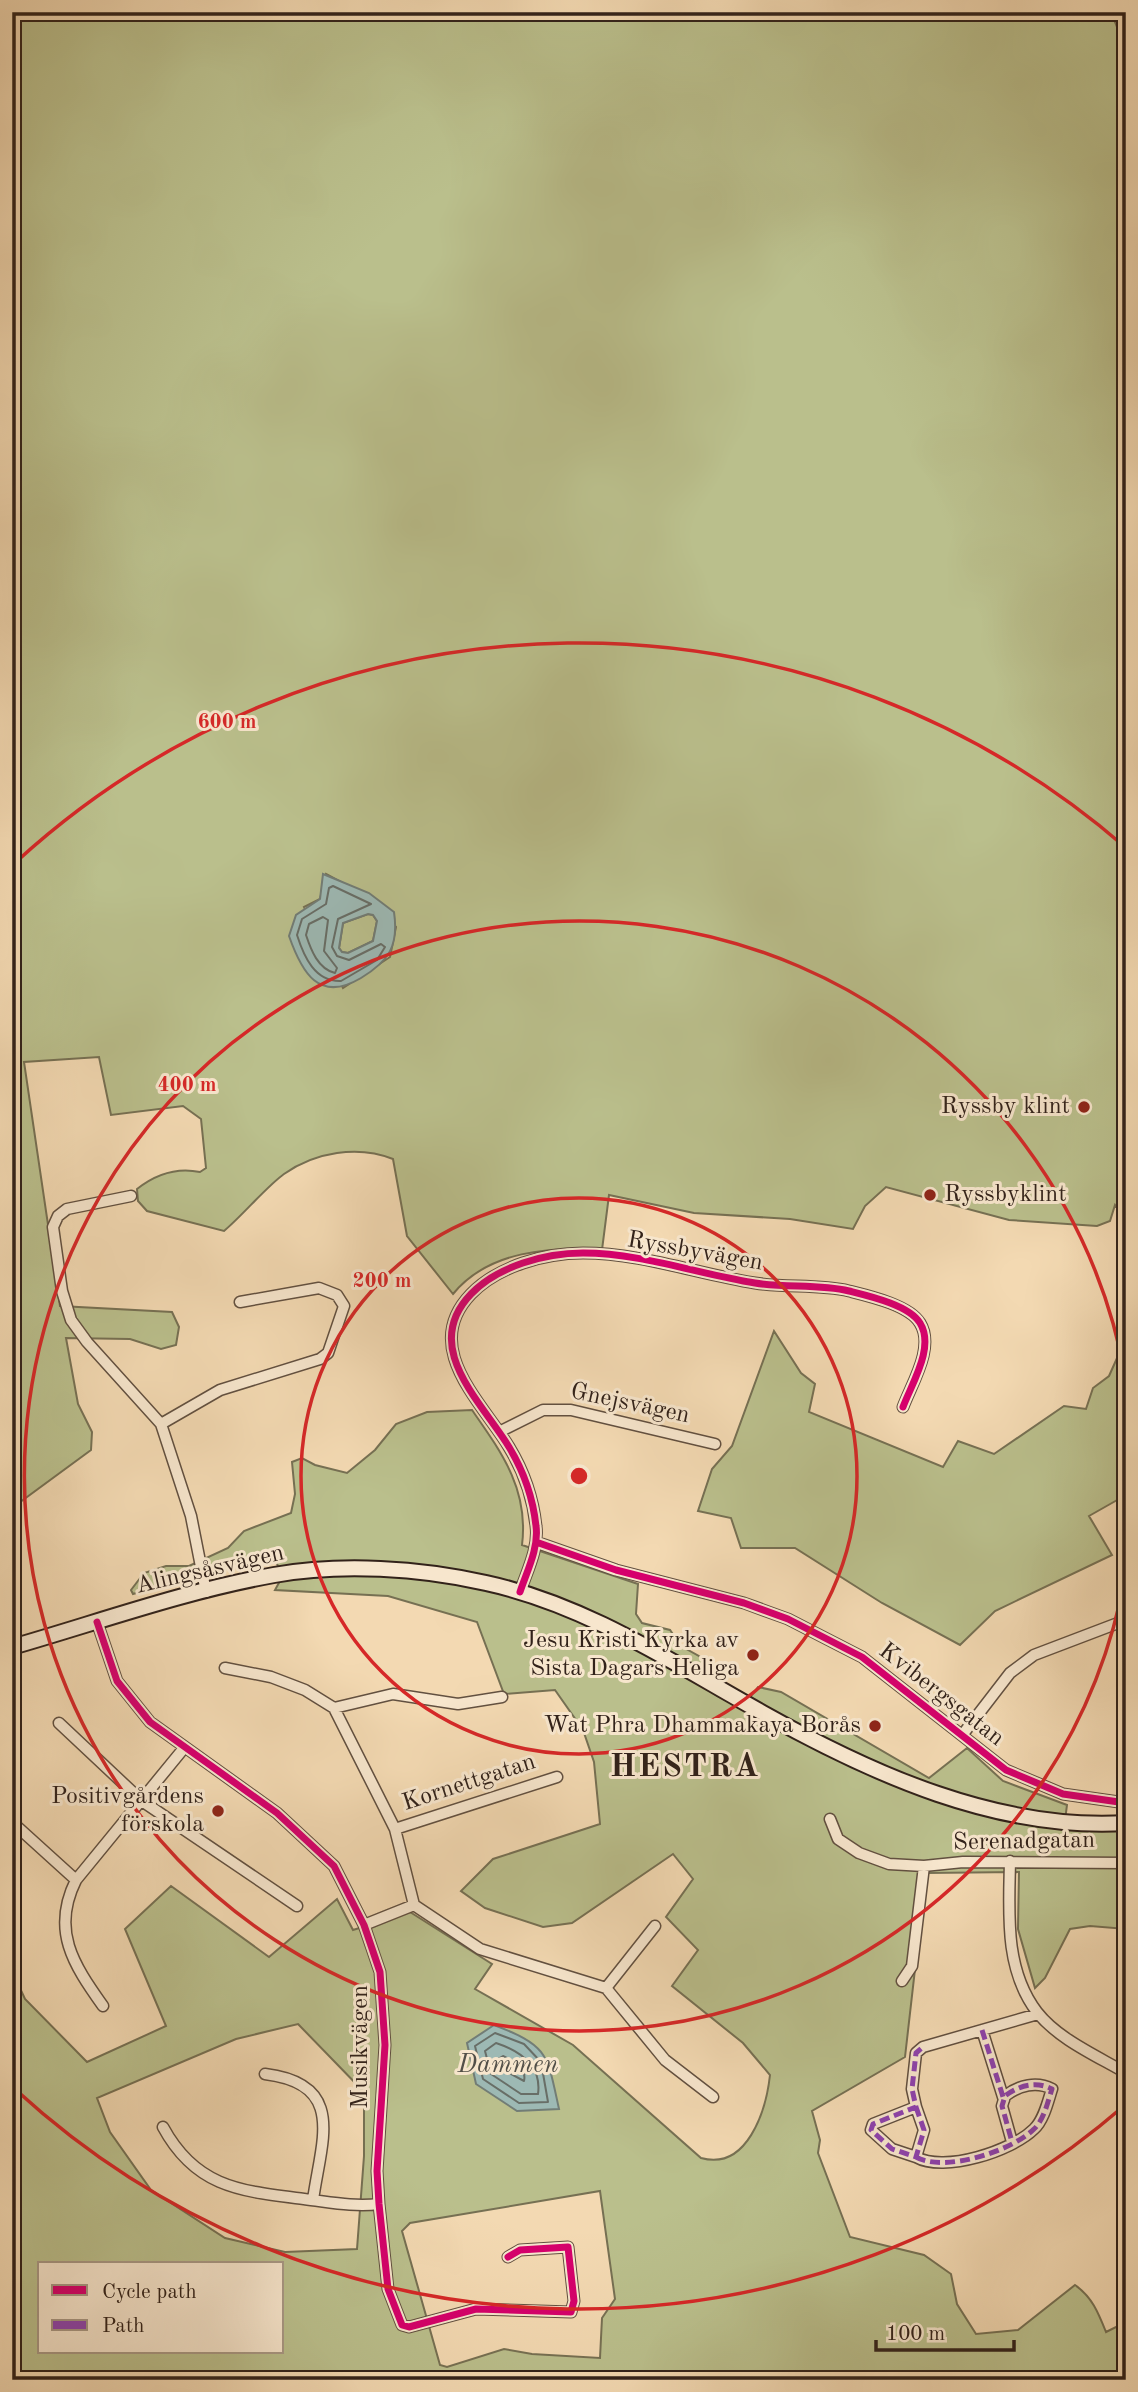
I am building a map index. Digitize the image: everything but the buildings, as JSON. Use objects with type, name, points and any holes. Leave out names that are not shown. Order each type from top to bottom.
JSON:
[{"type":"main road","name":"Alingsåsvägen","points":[[12,1647],[206,1591],[275,1575],[357,1570],[450,1577],[520,1592],[612,1629],[765,1714],[895,1778],[1013,1815],[1126,1822]]},
{"type":"street","points":[[1123,12],[1126,18]]},
{"type":"street","points":[[131,1196],[67,1209],[58,1216],[53,1227],[62,1291],[71,1321],[101,1361],[161,1424],[198,1544],[206,1591]]},
{"type":"street","name":"Ryssbyvägen","points":[[520,1592],[536,1542],[537,1527],[526,1481],[499,1432],[461,1375],[454,1359],[452,1334],[460,1307],[472,1293],[505,1270],[524,1263],[583,1253],[753,1283],[829,1288],[871,1298],[913,1314],[926,1334],[926,1347],[903,1407]]},
{"type":"street","points":[[161,1424],[220,1390],[320,1359],[328,1353],[344,1307],[337,1295],[319,1288],[240,1302]]},
{"type":"street","name":"Gnejsvägen","points":[[499,1432],[543,1410],[571,1410],[715,1444]]},
{"type":"street","name":"Kvibergsgatan","points":[[536,1542],[616,1570],[744,1603],[788,1619],[862,1657],[1006,1770],[1045,1789],[1093,1800],[1126,1803]]},
{"type":"street","points":[[963,1734],[1010,1673],[1034,1655],[1126,1620]]},
{"type":"street","name":"Musikvägen","points":[[97,1622],[117,1681],[150,1722],[277,1813],[334,1866],[364,1925],[380,1972],[385,2046],[377,2171],[388,2289],[397,2318],[402,2325],[409,2328],[476,2309],[571,2312],[574,2301],[568,2247],[520,2250],[508,2256]]},
{"type":"street","points":[[225,1668],[271,1677],[305,1690],[334,1708],[395,1829],[414,1905],[481,1949],[606,1988],[665,2060],[713,2097]]},
{"type":"street","points":[[334,1708],[393,1694],[458,1704],[502,1697]]},
{"type":"street","points":[[59,1723],[142,1801],[297,1906]]},
{"type":"street","points":[[103,2006],[77,1962],[64,1930],[66,1904],[76,1880],[184,1748]]},
{"type":"street","name":"Kornettgatan","points":[[395,1829],[556,1777]]},
{"type":"street","name":"Serenadgatan","points":[[830,1819],[838,1839],[859,1853],[889,1864],[924,1867],[1010,1861],[1126,1863]]},
{"type":"street","points":[[12,1822],[76,1880]]},
{"type":"street","points":[[1010,1861],[1008,1924],[1013,1958],[1024,1990],[1038,2014],[1076,2045],[1126,2073]]},
{"type":"street","name":"Serenadgatan","points":[[902,1981],[912,1966],[924,1867]]},
{"type":"street","points":[[364,1925],[414,1905]]},
{"type":"street","points":[[606,1988],[655,1926]]},
{"type":"street","points":[[916,2157],[924,2130],[912,2090],[916,2053],[923,2047],[1038,2014]]},
{"type":"street","points":[[982,2030],[1004,2100],[1004,2115],[1012,2142]]},
{"type":"street","points":[[265,2074],[298,2080],[314,2094],[324,2112],[313,2200]]},
{"type":"street","points":[[916,2107],[873,2124],[871,2130],[892,2149],[925,2162],[965,2161],[1034,2131],[1052,2089],[1040,2084],[1029,2085],[1011,2091],[1004,2100]]},
{"type":"street","points":[[163,2127],[177,2151],[198,2171],[237,2190],[339,2205],[379,2204]]},
{"type":"green space","points":[[12,12],[1111,12],[1126,49],[1126,1221],[1115,1205],[1110,1221],[1097,1226],[1009,1220],[886,1187],[865,1206],[853,1229],[790,1219],[694,1213],[609,1195],[602,1250],[562,1249],[522,1254],[484,1268],[453,1294],[407,1236],[393,1159],[366,1152],[351,1152],[309,1160],[284,1174],[224,1231],[147,1211],[138,1201],[137,1189],[167,1173],[183,1170],[200,1172],[206,1168],[201,1119],[183,1106],[111,1115],[99,1057],[24,1062],[60,1306],[172,1312],[179,1327],[176,1345],[161,1349],[130,1339],[66,1338],[78,1404],[92,1432],[91,1450],[12,1508]],"holes":[[[326,874],[345,884],[396,927],[390,957],[343,988],[304,907],[320,899]]]},
{"type":"green space","points":[[368,914],[373,915],[377,921],[373,941],[348,953],[342,952],[339,948],[343,923]]},
{"type":"green space","points":[[774,1331],[801,1373],[815,1384],[809,1412],[943,1467],[958,1441],[994,1454],[1064,1406],[1086,1409],[1093,1388],[1109,1376],[1126,1338],[1126,1495],[1089,1516],[1112,1555],[995,1611],[960,1645],[882,1603],[795,1548],[741,1548],[731,1518],[698,1511],[712,1469],[732,1446]]},
{"type":"green space","points":[[472,1410],[503,1457],[517,1489],[523,1525],[522,1545],[638,1584],[636,1614],[642,1623],[670,1630],[681,1646],[706,1660],[699,1683],[717,1696],[742,1708],[758,1687],[781,1692],[929,1778],[967,1748],[1003,1781],[1067,1805],[1064,1828],[1126,1830],[1126,1929],[1090,1926],[1070,1929],[1045,1978],[1035,1988],[1018,1929],[1019,1872],[926,1873],[905,2057],[812,2111],[820,2140],[818,2153],[850,2237],[924,2255],[951,2274],[957,2304],[976,2334],[1018,2330],[1075,2285],[1090,2300],[1106,2332],[1126,2322],[1126,2380],[12,2380],[12,1971],[25,1999],[87,2062],[166,2026],[125,1929],[171,1886],[269,1957],[337,1899],[353,1930],[410,1912],[492,1964],[475,1989],[573,2045],[701,2158],[717,2160],[731,2156],[742,2147],[759,2121],[770,2075],[743,2043],[672,1986],[698,1950],[666,1917],[693,1879],[673,1854],[572,1923],[543,1927],[485,1908],[461,1891],[493,1859],[600,1824],[594,1762],[583,1730],[555,1690],[504,1694],[477,1622],[388,1596],[275,1590],[281,1579],[277,1563],[261,1556],[133,1594],[131,1590],[144,1573],[166,1566],[189,1566],[228,1548],[244,1531],[291,1513],[295,1494],[292,1462],[302,1458],[315,1465],[347,1473],[375,1450],[396,1424],[427,1412]],"holes":[[[298,2024],[364,2092],[364,2156],[357,2249],[285,2252],[225,2238],[151,2190],[110,2132],[97,2098],[236,2039]],[[600,2191],[615,2299],[602,2318],[600,2358],[532,2354],[504,2349],[447,2367],[440,2365],[402,2231],[410,2223]]]},
{"type":"water","points":[[323,874],[369,893],[394,912],[395,934],[385,959],[371,972],[346,985],[334,987],[314,980],[300,962],[289,936],[296,915],[320,899]],"holes":[[[368,914],[373,915],[377,921],[373,941],[348,953],[342,952],[339,948],[343,923]]]},
{"type":"water","name":"Dammen","points":[[494,2025],[526,2039],[543,2054],[552,2076],[559,2109],[517,2111],[476,2084],[467,2043]]},
{"type":"marked path","points":[[982,2030],[1004,2100]]},
{"type":"marked path","points":[[916,2107],[924,2130],[916,2157],[892,2149],[871,2130],[873,2124],[916,2107],[912,2089],[916,2053],[923,2047]]},
{"type":"marked path","points":[[916,2157],[928,2161],[960,2161],[1010,2145],[1034,2129],[1045,2110],[1052,2089],[1028,2085],[1005,2096],[1002,2106],[1012,2142]]},
{"type":"cycle path","points":[[520,1592],[536,1543],[535,1516],[530,1495],[514,1456],[460,1373],[453,1354],[451,1334],[457,1314],[471,1294],[482,1284],[508,1269],[553,1255],[605,1254],[648,1260],[755,1283],[838,1289],[888,1302],[915,1317],[924,1333],[924,1354],[903,1407]]},
{"type":"cycle path","points":[[536,1542],[616,1570],[744,1603],[788,1619],[862,1657],[1006,1770],[1063,1794],[1126,1803]]},
{"type":"cycle path","points":[[97,1622],[117,1681],[150,1722],[277,1813],[334,1866],[364,1925],[380,1972],[385,2045],[377,2171],[379,2204],[388,2289],[402,2325],[409,2327],[476,2309],[571,2312],[574,2301],[568,2247],[520,2250],[508,2257]]},
{"type":"place","name":"Ryssby klint","points":[[1084,1107]]},
{"type":"place","name":"Ryssbyklint","points":[[930,1195]]},
{"type":"place","name":"Jesu Kristi Kyrka av Sista Dagars Heliga","points":[[753,1655]]},
{"type":"place","name":"Wat Phra Dhammakaya Borås","points":[[875,1726]]},
{"type":"place","name":"Positivgårdens förskola","points":[[218,1811]]},
{"type":"district","name":"HESTRA","points":[[685,1768]]}]
